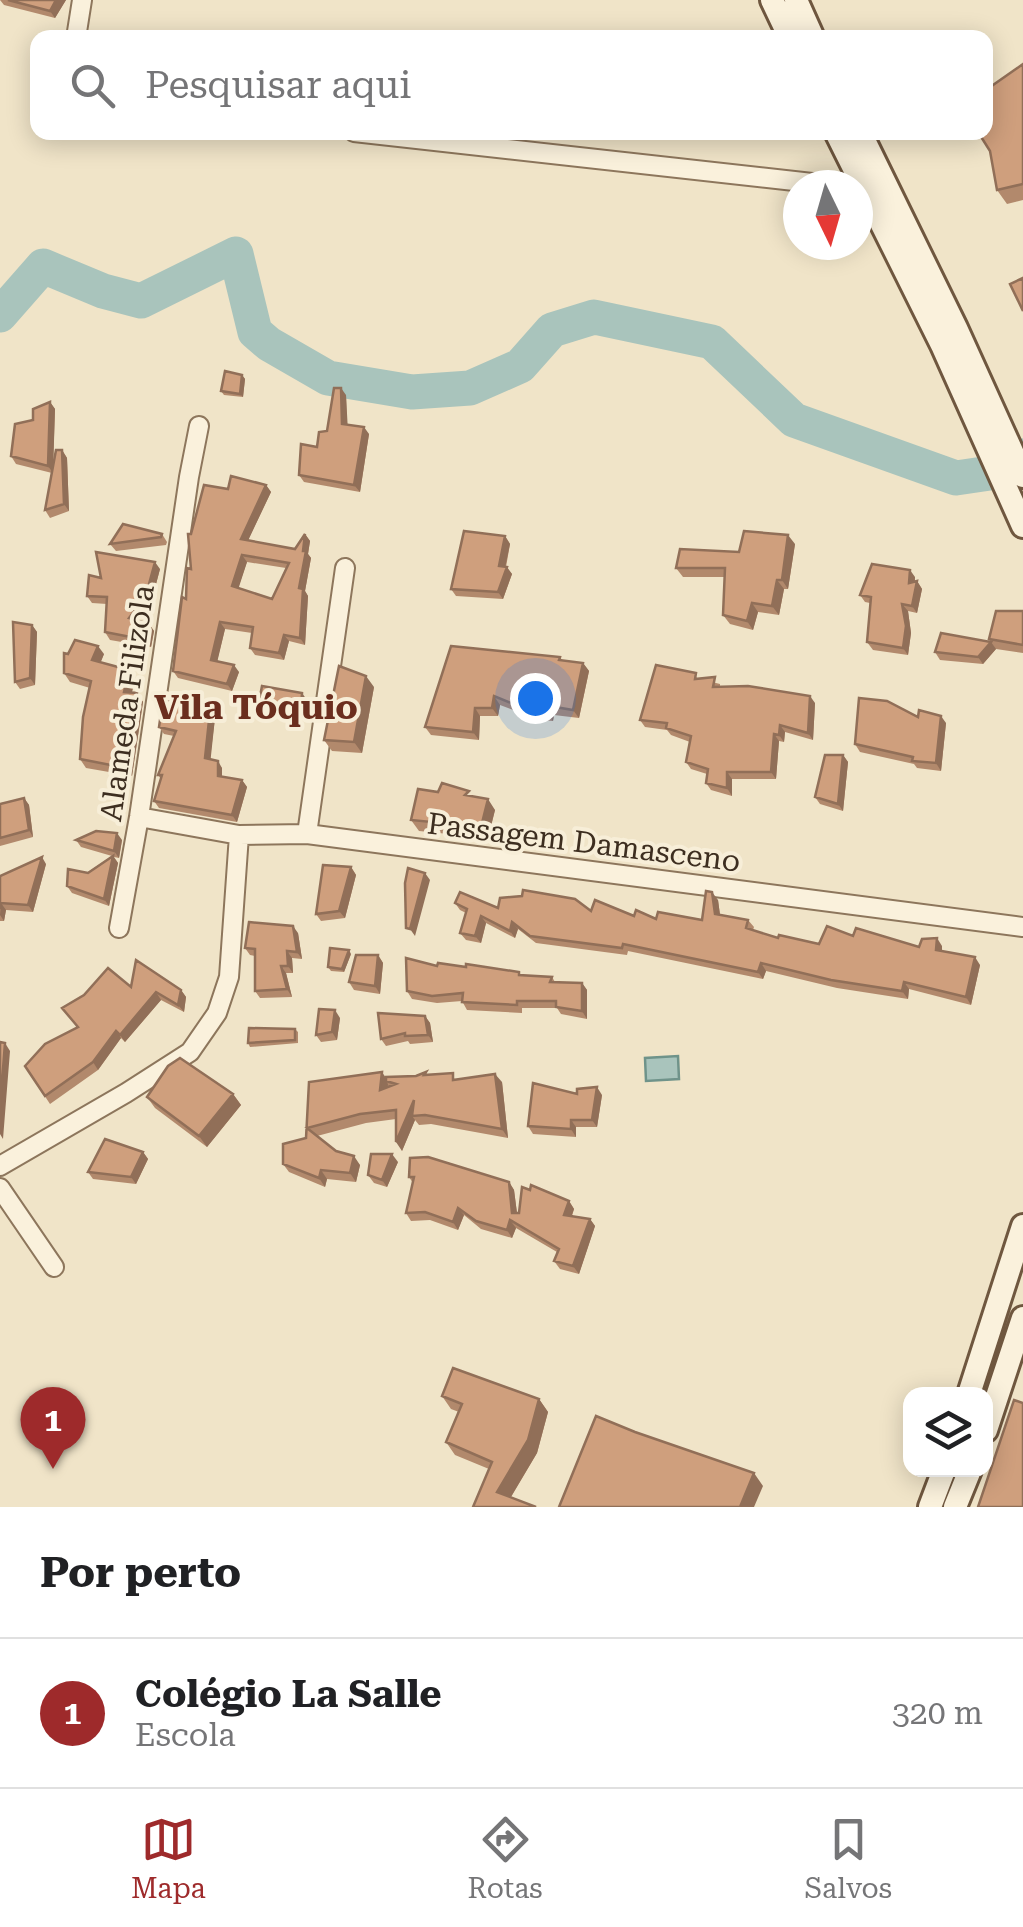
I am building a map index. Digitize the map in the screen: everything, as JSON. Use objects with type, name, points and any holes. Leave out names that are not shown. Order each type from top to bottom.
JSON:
[{"type":"main road","points":[[772,0],[803,24]]},
{"type":"main road","points":[[796,0],[803,24]]},
{"type":"main road","points":[[839,140],[852,170]]},
{"type":"main road","points":[[864,140],[956,328],[997,445],[1008,494],[1023,526]]},
{"type":"main road","points":[[873,214],[997,445],[1023,476]]},
{"type":"main road","points":[[971,1387],[1023,1226]]},
{"type":"main road","points":[[993,1409],[1023,1318]]},
{"type":"main road","points":[[930,1507],[941,1477]]},
{"type":"main road","points":[[955,1507],[967,1477]]},
{"type":"street","points":[[77,30],[82,0]]},
{"type":"street","points":[[426,140],[783,180]]},
{"type":"street","name":"Alameda Filizola","points":[[119,928],[199,426]]},
{"type":"street","points":[[307,834],[345,568]]},
{"type":"street","name":"Passagem Damasceno","points":[[139,817],[239,835],[307,834],[1023,926]]},
{"type":"street","points":[[0,1166],[126,1094],[190,1052],[217,1013],[230,977],[239,835]]},
{"type":"street","points":[[0,1188],[54,1267]]},
{"type":"water","points":[[678,1056],[679,1079],[646,1081],[645,1058]]},
{"type":"building","points":[[8,0],[56,0],[50,11]]},
{"type":"building","points":[[1023,64],[1023,184],[997,190],[990,151],[983,140],[993,140],[993,85]]},
{"type":"building","points":[[1023,278],[1023,311],[1010,284]]},
{"type":"building","points":[[225,371],[242,375],[240,394],[221,391]]},
{"type":"building","points":[[334,388],[341,388],[342,424],[364,427],[354,485],[299,475],[301,444],[317,447],[319,432],[327,431]]},
{"type":"building","points":[[50,402],[48,466],[11,456],[15,424],[33,420],[33,409]]},
{"type":"building","points":[[56,450],[62,450],[64,504],[45,510]]},
{"type":"building","points":[[231,476],[266,485],[241,539],[295,549],[305,534],[306,551],[299,588],[303,589],[300,638],[284,635],[279,653],[250,648],[253,627],[220,622],[211,660],[234,665],[227,684],[173,671],[182,597],[186,599],[187,568],[191,569],[188,534],[204,485],[228,489]],"holes":[[[242,555],[289,563],[272,599],[232,586]]]},
{"type":"building","points":[[123,524],[162,534],[110,544]]},
{"type":"building","points":[[464,531],[505,536],[499,566],[507,567],[498,592],[451,589]]},
{"type":"building","points":[[744,531],[788,535],[782,580],[777,580],[772,606],[752,603],[747,621],[723,615],[725,568],[676,568],[680,549],[739,552]]},
{"type":"building","points":[[96,552],[155,562],[146,595],[129,618],[149,624],[146,640],[105,632],[107,597],[87,596],[89,575],[101,578]]},
{"type":"building","points":[[872,564],[910,570],[909,583],[917,581],[912,606],[902,604],[906,626],[903,648],[867,642],[871,597],[860,595]]},
{"type":"building","points":[[996,611],[1023,611],[1023,645],[989,639]]},
{"type":"building","points":[[13,622],[32,625],[30,678],[15,682]]},
{"type":"building","points":[[941,633],[991,642],[978,657],[935,652]]},
{"type":"building","points":[[75,640],[98,646],[92,660],[129,670],[124,692],[137,693],[126,768],[80,759],[91,681],[64,673],[64,653],[68,654]]},
{"type":"building","points":[[451,646],[560,657],[559,660],[583,663],[573,710],[549,706],[547,713],[533,712],[494,696],[492,708],[475,708],[473,732],[425,727]]},
{"type":"building","points":[[656,665],[696,673],[695,679],[715,677],[713,687],[748,686],[810,696],[808,733],[780,725],[779,735],[774,734],[771,772],[727,772],[727,788],[706,783],[708,769],[686,762],[691,736],[666,728],[667,723],[640,720]]},
{"type":"building","points":[[339,666],[366,676],[354,742],[324,740]]},
{"type":"building","points":[[262,686],[302,693],[301,710],[259,702]]},
{"type":"building","points":[[859,698],[887,701],[918,717],[919,710],[941,716],[936,763],[912,761],[913,757],[855,744]]},
{"type":"building","points":[[163,699],[210,711],[205,758],[218,761],[218,776],[242,780],[232,815],[154,801],[162,775],[158,775],[176,731],[159,727]]},
{"type":"building","points":[[825,755],[843,755],[838,804],[815,797]]},
{"type":"building","points":[[442,783],[469,791],[465,795],[488,799],[481,827],[411,820],[418,789],[438,792]]},
{"type":"building","points":[[24,798],[29,830],[0,838],[0,804]]},
{"type":"building","points":[[96,831],[117,833],[114,851],[76,840]]},
{"type":"building","points":[[113,856],[104,899],[67,886],[68,869],[88,873]]},
{"type":"building","points":[[42,857],[28,905],[1,903],[0,909],[0,876]]},
{"type":"building","points":[[323,865],[351,867],[339,911],[316,914]]},
{"type":"building","points":[[408,868],[425,873],[410,929],[406,928]]},
{"type":"building","points":[[523,890],[575,899],[591,911],[595,900],[634,916],[636,910],[656,919],[658,912],[702,920],[706,891],[712,892],[715,914],[748,920],[746,928],[778,938],[779,935],[819,944],[827,926],[853,936],[856,928],[919,947],[922,939],[937,938],[936,950],[975,957],[966,997],[904,982],[902,991],[831,980],[761,963],[758,972],[623,944],[622,948],[530,936],[512,922],[510,931],[481,916],[475,936],[460,933],[467,909],[455,903],[460,892],[498,908],[500,898],[522,896]]},
{"type":"building","points":[[249,922],[293,926],[297,952],[287,951],[288,966],[281,966],[287,989],[255,991],[255,949],[245,948]]},
{"type":"building","points":[[330,948],[349,950],[342,969],[328,967]]},
{"type":"building","points":[[356,955],[378,955],[375,986],[349,982]]},
{"type":"building","points":[[406,958],[437,966],[466,964],[552,977],[550,982],[582,983],[582,1011],[556,1007],[556,1001],[517,1001],[517,1005],[462,1002],[463,993],[432,996],[407,991]]},
{"type":"building","points":[[136,960],[181,990],[178,1005],[156,992],[120,1035],[116,1031],[93,1062],[45,1096],[25,1066],[45,1044],[78,1027],[62,1008],[84,995],[108,968],[131,987]]},
{"type":"building","points":[[319,1009],[335,1010],[332,1032],[316,1035]]},
{"type":"building","points":[[378,1013],[425,1016],[428,1035],[405,1033],[381,1039]]},
{"type":"building","points":[[249,1028],[295,1029],[295,1040],[248,1043]]},
{"type":"building","points":[[0,1042],[5,1043],[0,1108]]},
{"type":"building","points":[[180,1058],[233,1094],[199,1136],[147,1097],[168,1066]]},
{"type":"building","points":[[382,1072],[380,1090],[396,1084],[386,1081],[386,1077],[453,1073],[453,1080],[495,1074],[502,1129],[412,1116],[414,1100],[396,1142],[396,1110],[360,1114],[307,1128],[336,1151],[354,1156],[350,1173],[321,1170],[319,1178],[283,1164],[283,1144],[306,1138],[309,1082]]},
{"type":"building","points":[[533,1083],[577,1094],[577,1089],[597,1087],[592,1120],[571,1120],[571,1129],[528,1126]]},
{"type":"building","points":[[105,1139],[143,1152],[131,1177],[88,1172]]},
{"type":"building","points":[[371,1154],[392,1154],[382,1180],[368,1175]]},
{"type":"building","points":[[428,1157],[509,1182],[512,1213],[519,1213],[522,1187],[530,1190],[531,1185],[569,1201],[564,1215],[590,1219],[573,1266],[554,1261],[559,1249],[510,1220],[507,1230],[476,1221],[458,1208],[453,1222],[425,1212],[406,1213],[414,1177],[409,1177],[410,1158]]},
{"type":"building","points":[[453,1368],[539,1399],[528,1440],[497,1492],[536,1507],[473,1507],[492,1462],[446,1442],[462,1404],[442,1396]]},
{"type":"building","points":[[1014,1400],[1023,1403],[1023,1507],[978,1507],[988,1477],[993,1477],[993,1462]]},
{"type":"building","points":[[596,1416],[754,1473],[740,1507],[559,1507]]},
{"type":"waterway","points":[[0,315],[43,266],[103,291],[141,301],[236,254],[255,332],[328,378],[412,392],[470,388],[520,366],[552,330],[594,317],[712,342],[794,420],[956,478],[990,473],[1023,456]]},
{"type":"place","name":"Colégio La Salle","points":[[53,1469]]},
{"type":"district","name":"Vila Tóquio","points":[[256,707]]}]
